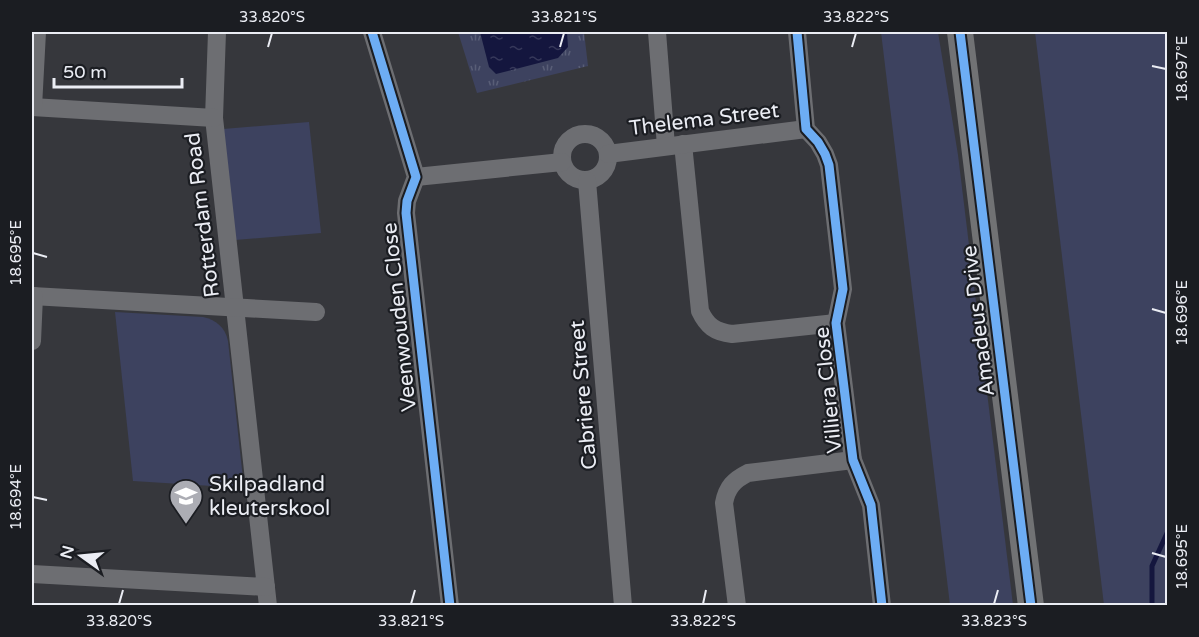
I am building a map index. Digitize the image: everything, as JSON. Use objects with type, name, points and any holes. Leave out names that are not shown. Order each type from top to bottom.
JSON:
[{"type":"street","points":[[32,107],[37,32]]},
{"type":"street","points":[[214,118],[217,32]]},
{"type":"street","points":[[372,32],[416,177],[562,162]]},
{"type":"street","points":[[657,32],[700,311],[705,321],[721,333],[732,334],[836,323]]},
{"type":"street","points":[[797,32],[806,129]]},
{"type":"street","name":"Amadeus Drive","points":[[960,32],[1031,606]]},
{"type":"street","name":"Rotterdam Road","points":[[32,107],[214,118],[268,606]]},
{"type":"street","name":"Thelema Street","points":[[608,154],[806,129]]},
{"type":"street","name":"Villiera Close","points":[[806,129],[818,142],[829,165],[843,289],[836,323],[853,460],[871,505],[882,606]]},
{"type":"street","points":[[580,135],[592,135],[598,138],[604,143],[608,154],[607,165],[603,172],[587,181],[570,175],[562,162],[564,147],[580,135]]},
{"type":"street","name":"Veenwouden Close","points":[[416,177],[406,201],[406,213],[450,606]]},
{"type":"street","name":"Cabriere Street","points":[[587,181],[623,606]]},
{"type":"street","points":[[32,341],[33,296],[316,312]]},
{"type":"street","points":[[737,606],[724,503],[726,494],[736,479],[748,473],[853,460]]},
{"type":"street","points":[[32,574],[266,587]]},
{"type":"green space","points":[[458,32],[584,32],[588,66],[477,93]]},
{"type":"green space","points":[[881,32],[938,32],[958,155],[1013,605],[950,605]]},
{"type":"green space","points":[[1035,32],[1167,32],[1167,605],[1104,605]]},
{"type":"green space","points":[[309,122],[321,233],[235,240],[223,129]]},
{"type":"green space","points":[[115,312],[203,317],[216,322],[222,328],[228,341],[244,488],[133,481]]},
{"type":"water","points":[[480,32],[567,32],[568,47],[558,58],[496,74],[489,67]]},
{"type":"waterway","points":[[1152,606],[1152,566],[1168,531]]},
{"type":"cycle path","points":[[372,32],[416,177],[407,201],[406,213],[450,606]]},
{"type":"cycle path","points":[[797,32],[806,129],[818,142],[829,165],[843,289],[836,323],[853,460],[871,505],[882,606]]},
{"type":"cycle path","points":[[960,32],[1031,606]]},
{"type":"place","name":"Skilpadland kleuterskool","points":[[186,525]]}]
